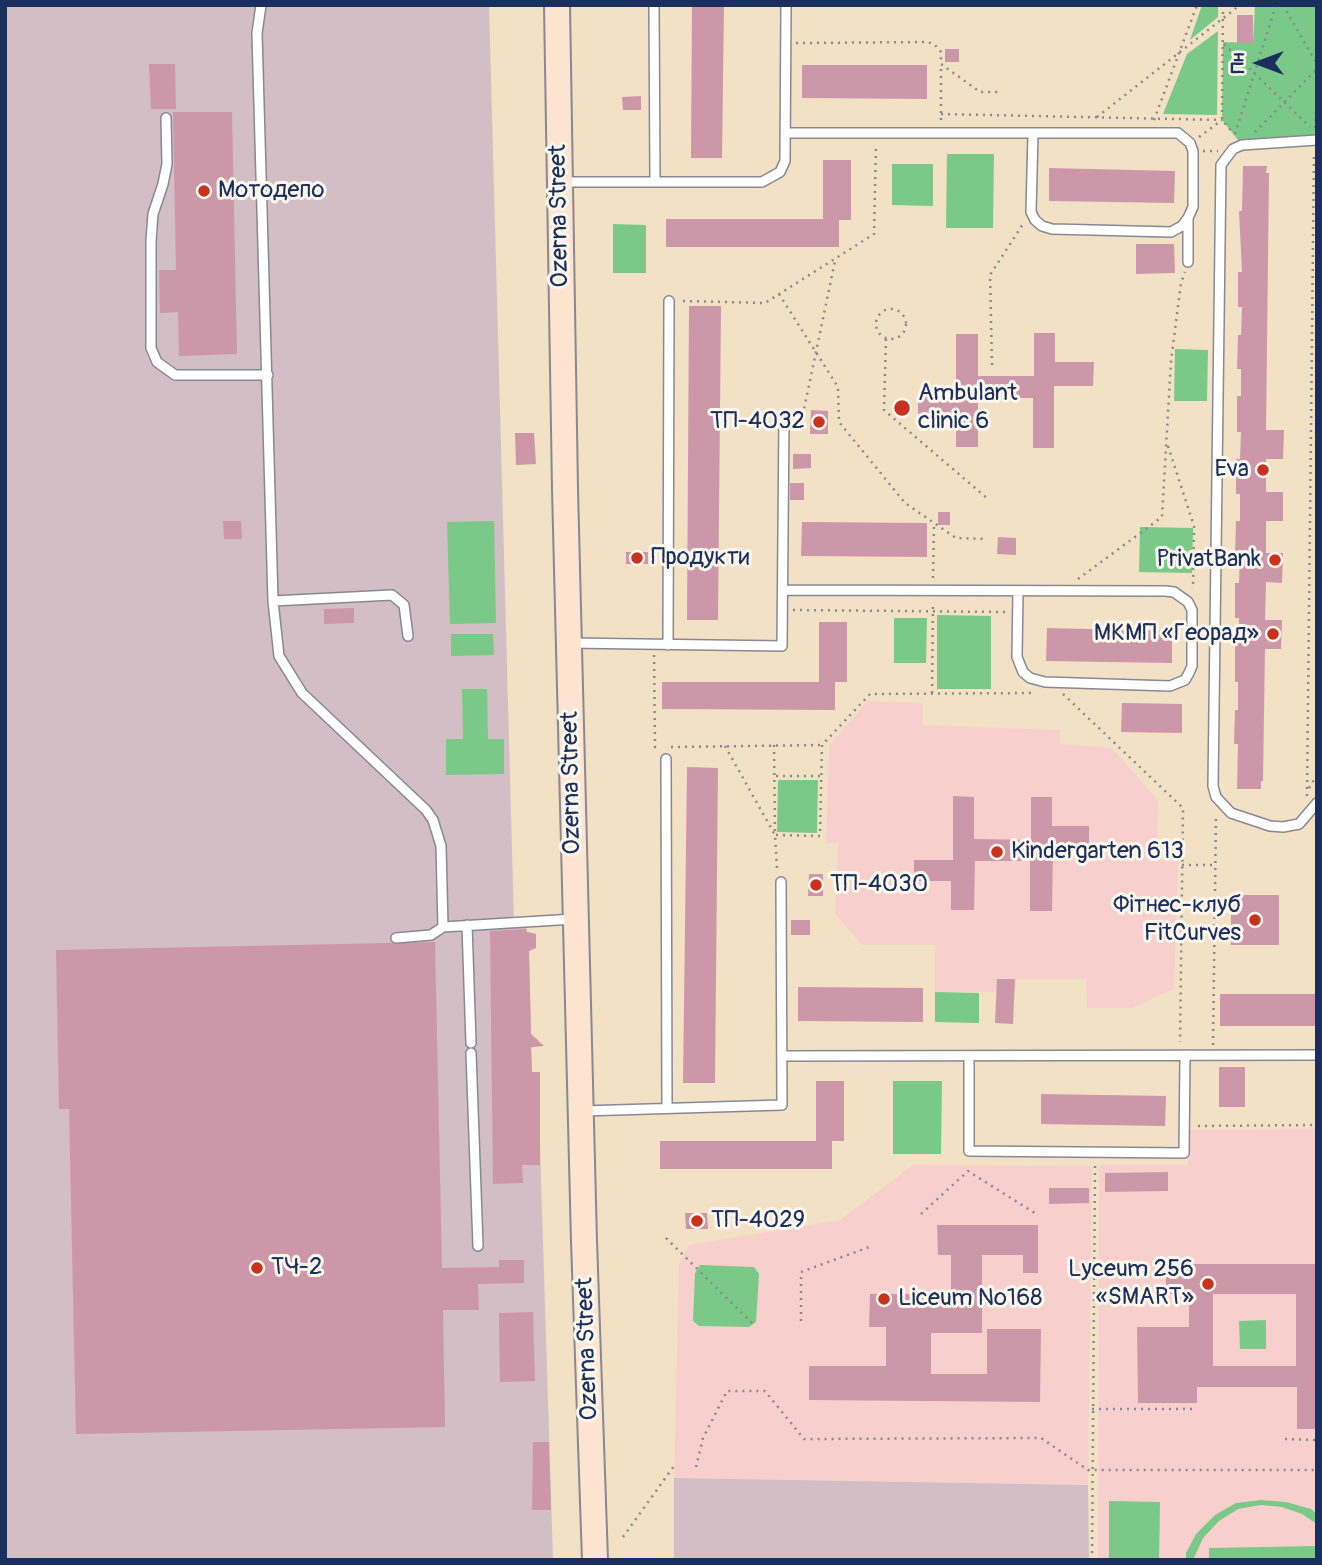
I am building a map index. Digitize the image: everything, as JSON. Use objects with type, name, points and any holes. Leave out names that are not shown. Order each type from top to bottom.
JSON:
[{"type":"street","name":"Ozerna Street","points":[[556,5],[580,1111],[595,1560]]},
{"type":"lane","points":[[261,5],[257,33],[273,601],[279,656],[302,693],[426,810],[433,820],[441,846],[443,927]]},
{"type":"lane","points":[[653,5],[655,182]]},
{"type":"lane","points":[[559,182],[762,182],[780,172],[786,161],[786,5]]},
{"type":"lane","points":[[166,118],[167,164],[153,214],[151,241],[150,348],[157,362],[175,375],[268,375]]},
{"type":"lane","points":[[786,133],[1178,134],[1192,147],[1193,207],[1188,218],[1182,226],[1171,232],[1052,229],[1042,226],[1031,212],[1033,134]]},
{"type":"lane","points":[[1316,140],[1242,145],[1231,151],[1221,165],[1219,175],[1213,786],[1216,797],[1231,813],[1270,826],[1299,824],[1317,803]]},
{"type":"lane","points":[[1188,218],[1188,262]]},
{"type":"lane","points":[[668,645],[669,301]]},
{"type":"lane","points":[[569,643],[782,646],[785,417]]},
{"type":"lane","points":[[783,590],[933,590],[1174,592],[1188,602],[1192,610],[1192,666],[1185,680],[1170,686],[1050,682],[1030,678],[1019,665],[1017,657],[1018,591]]},
{"type":"lane","points":[[273,601],[392,595],[404,605],[408,636]]},
{"type":"lane","points":[[666,759],[667,1108]]},
{"type":"lane","points":[[580,1111],[782,1105],[781,882]]},
{"type":"lane","points":[[396,938],[431,935],[443,927],[576,919]]},
{"type":"lane","points":[[467,925],[478,1246]]},
{"type":"lane","points":[[969,1056],[968,1151],[1184,1153],[1182,1055]]},
{"type":"lane","points":[[782,1056],[1317,1055]]},
{"type":"path","points":[[1149,133],[1198,5]]},
{"type":"path","points":[[1223,5],[1222,120],[1234,134],[1276,5]]},
{"type":"path","points":[[1097,117],[1240,5]]},
{"type":"path","points":[[1283,5],[1317,64]]},
{"type":"path","points":[[786,43],[928,42],[935,45],[941,52],[941,134]]},
{"type":"path","points":[[1223,42],[1315,132],[1317,102]]},
{"type":"path","points":[[941,64],[980,92],[999,92]]},
{"type":"path","points":[[1242,145],[1317,69]]},
{"type":"path","points":[[941,114],[1222,120]]},
{"type":"path","points":[[1192,147],[1222,120]]},
{"type":"path","points":[[669,301],[765,303],[874,234],[876,133]]},
{"type":"path","points":[[1307,817],[1316,140]]},
{"type":"path","points":[[1192,147],[1231,151]]},
{"type":"path","points":[[992,365],[990,275],[1031,212]]},
{"type":"path","points":[[785,417],[803,414],[835,258]]},
{"type":"path","points":[[1062,591],[1162,517],[1171,362],[1181,283],[1188,262]]},
{"type":"path","points":[[779,294],[838,387],[839,422],[905,503],[956,538],[987,539]]},
{"type":"path","points":[[895,309],[905,319],[906,328],[900,337],[886,339],[878,332],[875,322],[884,310],[895,309]]},
{"type":"path","points":[[886,339],[884,410],[988,499]]},
{"type":"path","points":[[1311,391],[1317,391]]},
{"type":"path","points":[[1166,442],[1194,526],[1192,610]]},
{"type":"path","points":[[932,694],[934,523]]},
{"type":"path","points":[[783,610],[1017,612]]},
{"type":"path","points":[[654,644],[655,747],[822,745]]},
{"type":"path","points":[[1309,662],[1317,662]]},
{"type":"path","points":[[1050,682],[1183,808],[1182,1055]]},
{"type":"path","points":[[775,835],[820,836],[822,745],[870,694],[1035,693]]},
{"type":"path","points":[[774,745],[777,875],[781,882]]},
{"type":"path","points":[[725,746],[775,835]]},
{"type":"path","points":[[1307,791],[1317,775]]},
{"type":"path","points":[[775,776],[822,776]]},
{"type":"path","points":[[1213,1055],[1216,797]]},
{"type":"path","points":[[1182,864],[1215,865]]},
{"type":"path","points":[[1184,1126],[1317,1125]]},
{"type":"path","points":[[1092,1560],[1095,1152]]},
{"type":"path","points":[[921,1214],[968,1171],[1038,1215]]},
{"type":"path","points":[[666,1238],[752,1324]]},
{"type":"path","points":[[801,1321],[802,1272],[872,1246]]},
{"type":"path","points":[[696,1466],[703,1438],[727,1391],[765,1391],[804,1438],[1041,1438],[1088,1470],[1317,1470]]},
{"type":"path","points":[[1092,1409],[1196,1409]]},
{"type":"path","points":[[1285,1439],[1317,1440]]},
{"type":"path","points":[[623,1537],[674,1466]]},
{"type":"shaded area","points":[[5,5],[489,5],[514,924],[526,923],[527,932],[536,934],[536,948],[529,951],[531,1034],[538,1040],[539,1046],[531,1048],[532,1072],[540,1072],[540,1135],[533,1137],[533,1146],[540,1147],[553,1560],[5,1560]]},
{"type":"shaded area","name":"Kindergarten 613","points":[[868,701],[923,703],[923,725],[1060,730],[1060,744],[1112,748],[1158,800],[1157,860],[1178,861],[1174,989],[1132,1008],[1087,1008],[1086,979],[1016,979],[1015,992],[935,992],[935,945],[862,945],[835,914],[838,843],[826,843],[829,745]]},
{"type":"shaded area","name":"Lyceum 256 «SMART»","points":[[1317,1129],[1317,1560],[1098,1560],[1099,1165],[1188,1165],[1188,1130]]},
{"type":"shaded area","name":"Liceum №168","points":[[913,1165],[1092,1166],[1088,1485],[674,1478],[679,1264],[689,1245],[840,1220]]},
{"type":"shaded area","points":[[674,1478],[1088,1485],[1089,1560],[674,1560]]},
{"type":"green space","points":[[1202,5],[1218,5],[1218,17],[1190,40]]},
{"type":"green space","points":[[1255,5],[1317,5],[1317,140],[1242,145],[1222,120],[1223,42],[1253,43]]},
{"type":"green space","points":[[1218,31],[1217,115],[1163,114],[1187,54]]},
{"type":"green space","points":[[947,154],[994,154],[993,228],[946,228]]},
{"type":"green space","points":[[892,164],[933,164],[933,206],[892,205]]},
{"type":"green space","points":[[613,224],[646,225],[646,273],[613,273]]},
{"type":"green space","points":[[1175,349],[1208,350],[1207,401],[1174,401]]},
{"type":"green space","points":[[494,521],[496,623],[450,624],[447,522]]},
{"type":"green space","points":[[1140,527],[1193,528],[1192,573],[1139,572]]},
{"type":"green space","points":[[937,615],[991,616],[991,689],[937,689]]},
{"type":"green space","points":[[894,618],[927,618],[926,663],[894,663]]},
{"type":"green space","points":[[451,634],[493,634],[494,655],[451,656]]},
{"type":"green space","points":[[462,689],[487,689],[488,739],[504,739],[504,774],[446,775],[446,739],[463,739]]},
{"type":"green space","points":[[778,780],[818,780],[817,833],[777,832]]},
{"type":"green space","points":[[935,992],[979,993],[979,1023],[935,1022]]},
{"type":"green space","points":[[893,1081],[942,1081],[941,1154],[893,1154]]},
{"type":"green space","points":[[700,1265],[754,1267],[759,1274],[756,1322],[749,1327],[699,1326],[693,1321],[695,1273]]},
{"type":"green space","points":[[1266,1320],[1266,1349],[1240,1349],[1239,1321]]},
{"type":"green space","points":[[1261,1500],[1286,1502],[1311,1509],[1317,1514],[1317,1524],[1302,1514],[1282,1507],[1261,1505],[1238,1509],[1219,1521],[1203,1538],[1193,1560],[1186,1560],[1186,1553],[1196,1534],[1215,1515],[1236,1503]]},
{"type":"green space","points":[[1109,1501],[1160,1502],[1159,1560],[1109,1560]]},
{"type":"green space","points":[[1317,1546],[1317,1560],[1209,1560],[1209,1548]]},
{"type":"building","points":[[692,5],[724,5],[722,158],[691,158]]},
{"type":"building","points":[[1237,15],[1253,15],[1253,43],[1237,43]]},
{"type":"building","points":[[945,49],[959,49],[959,62],[945,62]]},
{"type":"building","points":[[149,64],[175,64],[176,109],[151,109]]},
{"type":"building","points":[[802,65],[927,65],[927,99],[802,98]]},
{"type":"building","points":[[641,96],[641,110],[623,110],[622,97]]},
{"type":"building","name":"Мотодепо","points":[[173,112],[232,112],[237,354],[179,356],[178,312],[160,313],[159,270],[176,270]]},
{"type":"building","points":[[823,160],[851,160],[851,220],[839,220],[839,247],[666,247],[666,219],[823,219]]},
{"type":"building","points":[[1243,166],[1267,166],[1266,173],[1269,173],[1266,430],[1284,430],[1283,459],[1266,459],[1266,492],[1283,492],[1283,521],[1266,521],[1266,553],[1283,553],[1282,583],[1266,582],[1265,620],[1282,620],[1281,649],[1265,649],[1261,789],[1237,789],[1238,744],[1234,744],[1235,710],[1238,710],[1235,645],[1238,646],[1239,618],[1235,618],[1235,583],[1239,583],[1240,555],[1235,555],[1236,521],[1240,521],[1240,494],[1236,494],[1236,459],[1240,459],[1241,432],[1237,432],[1237,396],[1241,396],[1241,369],[1237,369],[1242,307],[1238,307],[1238,272],[1242,272],[1239,211],[1242,211]]},
{"type":"building","points":[[1049,168],[1175,171],[1174,203],[1049,201]]},
{"type":"building","points":[[1136,244],[1174,244],[1175,273],[1136,274]]},
{"type":"building","points":[[689,306],[721,306],[718,620],[687,620]]},
{"type":"building","points":[[1034,333],[1055,333],[1055,362],[1094,362],[1093,386],[1054,386],[1054,448],[1033,448],[1033,398],[978,398],[978,447],[956,447],[956,420],[918,420],[918,397],[956,397],[956,334],[978,334],[978,376],[1034,376]]},
{"type":"building","name":"ТП-4032","points":[[811,410],[828,411],[828,434],[810,434]]},
{"type":"building","points":[[515,433],[534,433],[536,464],[516,465]]},
{"type":"building","points":[[793,454],[811,454],[811,468],[793,469]]},
{"type":"building","points":[[790,483],[804,483],[804,500],[790,500]]},
{"type":"building","points":[[938,512],[950,512],[950,525],[938,525]]},
{"type":"building","points":[[223,521],[241,521],[242,539],[224,539]]},
{"type":"building","points":[[802,522],[927,523],[927,557],[801,556]]},
{"type":"building","points":[[998,537],[1016,538],[1016,555],[997,554]]},
{"type":"building","name":"Продукти","points":[[626,552],[648,552],[648,564],[626,564]]},
{"type":"building","points":[[354,608],[354,623],[324,624],[324,609]]},
{"type":"building","points":[[819,622],[847,622],[847,682],[835,682],[835,710],[662,709],[662,682],[819,682]]},
{"type":"building","points":[[1047,628],[1172,631],[1172,663],[1046,661]]},
{"type":"building","points":[[1122,703],[1182,704],[1182,733],[1121,732]]},
{"type":"building","points":[[687,767],[718,768],[715,1083],[683,1083]]},
{"type":"building","points":[[953,796],[974,797],[974,839],[1031,840],[1031,797],[1052,797],[1052,826],[1089,826],[1089,848],[1053,848],[1052,911],[1030,911],[1030,861],[975,861],[974,910],[951,910],[951,881],[914,881],[914,860],[953,860]]},
{"type":"building","name":"ТП-4030","points":[[809,874],[823,874],[823,896],[808,896]]},
{"type":"building","name":"Фітнес-клуб FitCurves","points":[[1231,895],[1279,895],[1279,945],[1231,945]]},
{"type":"building","points":[[791,920],[810,920],[810,935],[791,935]]},
{"type":"building","points":[[526,929],[527,932],[536,934],[536,948],[529,951],[531,1034],[544,1046],[531,1047],[532,1072],[540,1072],[540,1165],[522,1165],[523,1183],[493,1184],[490,931]]},
{"type":"building","name":"ТЧ-2","points":[[435,942],[442,1268],[499,1267],[499,1260],[524,1260],[524,1283],[478,1284],[479,1310],[443,1310],[445,1427],[76,1434],[69,1109],[59,1109],[56,950]]},
{"type":"building","points":[[997,979],[1015,979],[1013,1024],[995,1023]]},
{"type":"building","points":[[798,987],[923,988],[923,1022],[798,1021]]},
{"type":"building","points":[[1220,994],[1317,994],[1317,1026],[1220,1026]]},
{"type":"building","points":[[1219,1067],[1245,1067],[1245,1107],[1219,1107]]},
{"type":"building","points":[[816,1081],[844,1081],[844,1141],[832,1141],[832,1169],[660,1169],[660,1141],[816,1141]]},
{"type":"building","points":[[1041,1094],[1166,1096],[1165,1126],[1041,1124]]},
{"type":"building","points":[[1168,1172],[1168,1191],[1105,1192],[1105,1173]]},
{"type":"building","points":[[1049,1188],[1089,1188],[1089,1203],[1049,1204]]},
{"type":"building","name":"ТП-4029","points":[[685,1213],[707,1213],[708,1229],[686,1229]]},
{"type":"building","points":[[937,1225],[1038,1225],[1038,1273],[1023,1273],[1023,1255],[982,1255],[982,1333],[931,1333],[931,1374],[987,1374],[987,1329],[1041,1329],[1040,1402],[809,1400],[809,1366],[886,1366],[886,1327],[869,1327],[870,1294],[951,1294],[951,1255],[938,1255]]},
{"type":"building","points":[[1166,1264],[1317,1264],[1317,1429],[1297,1429],[1297,1387],[1197,1387],[1197,1403],[1138,1403],[1137,1327],[1189,1327],[1189,1294],[1166,1294]],"holes":[[[1213,1294],[1296,1294],[1296,1366],[1213,1366]]]},
{"type":"building","points":[[533,1312],[535,1381],[500,1382],[499,1313]]},
{"type":"building","points":[[533,1442],[549,1442],[551,1510],[532,1510]]},
{"type":"place","name":"Мотодепо","points":[[204,191]]},
{"type":"place","name":"Ambulant clinic 6","points":[[902,408]]},
{"type":"place","name":"ТП-4032","points":[[819,422]]},
{"type":"place","name":"Eva","points":[[1263,470]]},
{"type":"place","name":"Продукти","points":[[637,558]]},
{"type":"place","name":"PrivatBank","points":[[1275,560]]},
{"type":"place","name":"МКМП «Георад»","points":[[1273,634]]},
{"type":"place","name":"Kindergarten 613","points":[[997,852]]},
{"type":"place","name":"ТП-4030","points":[[816,885]]},
{"type":"place","name":"Фітнес-клуб FitCurves","points":[[1255,920]]},
{"type":"place","name":"ТП-4029","points":[[697,1221]]},
{"type":"place","name":"ТЧ-2","points":[[257,1268]]},
{"type":"place","name":"Lyceum 256 «SMART»","points":[[1208,1284]]},
{"type":"place","name":"Liceum №168","points":[[884,1299]]}]
